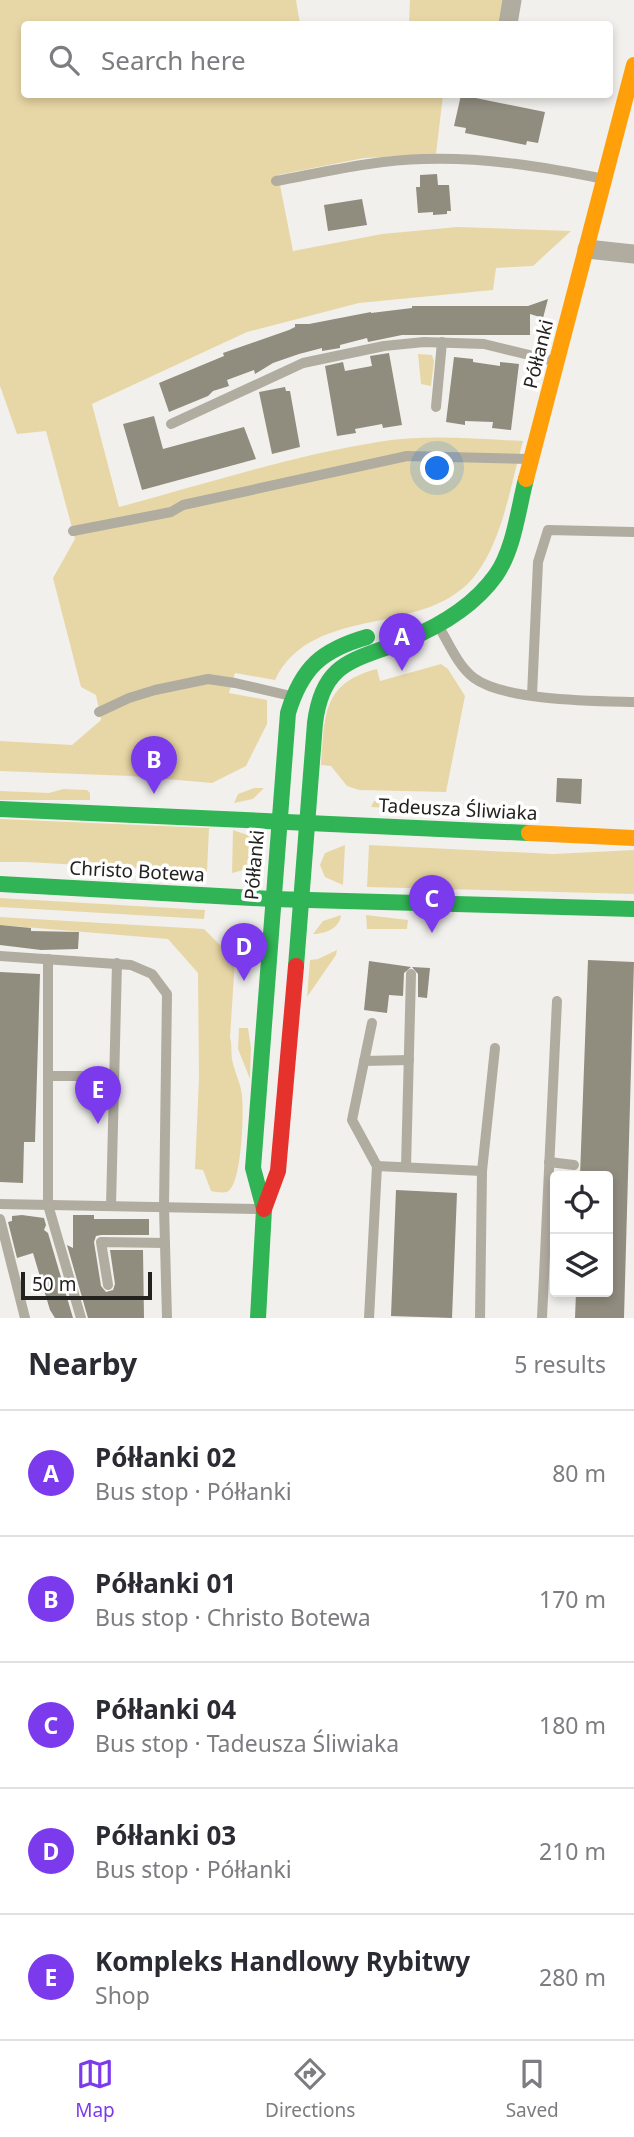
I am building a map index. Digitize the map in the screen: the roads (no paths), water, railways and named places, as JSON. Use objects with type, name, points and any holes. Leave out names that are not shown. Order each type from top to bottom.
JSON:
[{"type":"street","points":[[508,21],[512,0]]},
{"type":"street","name":"Półłanki","points":[[258,1318],[264,1209],[278,1171],[286,1099],[316,711],[329,679],[350,660],[394,645],[438,624],[481,596],[498,574],[510,548],[605,179],[617,96],[634,65]]},
{"type":"street","points":[[587,249],[634,254]]},
{"type":"street","name":"Półłanki","points":[[264,1209],[253,1168],[272,899],[288,713],[292,696],[308,668],[329,651],[371,636],[438,624]]},
{"type":"street","points":[[0,809],[279,822]]},
{"type":"street","name":"Tadeusza Śliwiaka","points":[[279,822],[634,838]]},
{"type":"street","name":"Christo Botewa","points":[[0,884],[272,899]]},
{"type":"street","points":[[272,899],[634,909]]},
{"type":"lane","points":[[276,181],[358,166],[424,159],[515,163],[605,179]]},
{"type":"lane","points":[[170,424],[303,363],[384,346],[442,342],[484,344],[558,362]]},
{"type":"lane","points":[[436,407],[442,342]]},
{"type":"lane","points":[[73,531],[170,512],[183,505],[407,456],[533,459]]},
{"type":"lane","points":[[532,695],[538,562],[548,530],[634,532]]},
{"type":"lane","points":[[438,624],[460,663],[475,679],[485,685],[532,695],[634,702]]},
{"type":"lane","points":[[100,712],[129,698],[155,690],[208,679],[292,696]]},
{"type":"lane","points":[[0,956],[131,965],[152,974],[167,994],[164,1207],[167,1318]]},
{"type":"lane","points":[[48,959],[48,1205],[82,1318]]},
{"type":"lane","points":[[111,1206],[117,963]]},
{"type":"lane","points":[[406,1167],[411,974]]},
{"type":"lane","points":[[542,1318],[557,1001]]},
{"type":"lane","points":[[369,1318],[377,1166],[352,1120],[372,1023]]},
{"type":"lane","points":[[480,1318],[482,1171],[495,1048]]},
{"type":"lane","points":[[364,1061],[409,1060]]},
{"type":"lane","points":[[48,1076],[114,1076]]},
{"type":"lane","points":[[549,1162],[574,1165]]},
{"type":"lane","points":[[377,1166],[482,1171]]},
{"type":"lane","points":[[0,1204],[264,1209]]},
{"type":"lane","points":[[0,1220],[25,1318]]},
{"type":"lane","points":[[108,1285],[101,1242],[165,1243]]},
{"type":"place","name":"Półłanki 02","points":[[402,671]]},
{"type":"place","name":"Półłanki 01","points":[[154,794]]},
{"type":"place","name":"Półłanki 04","points":[[432,933]]},
{"type":"place","name":"Półłanki 03","points":[[244,981]]},
{"type":"place","name":"Kompleks Handlowy Rybitwy","points":[[98,1124]]}]
